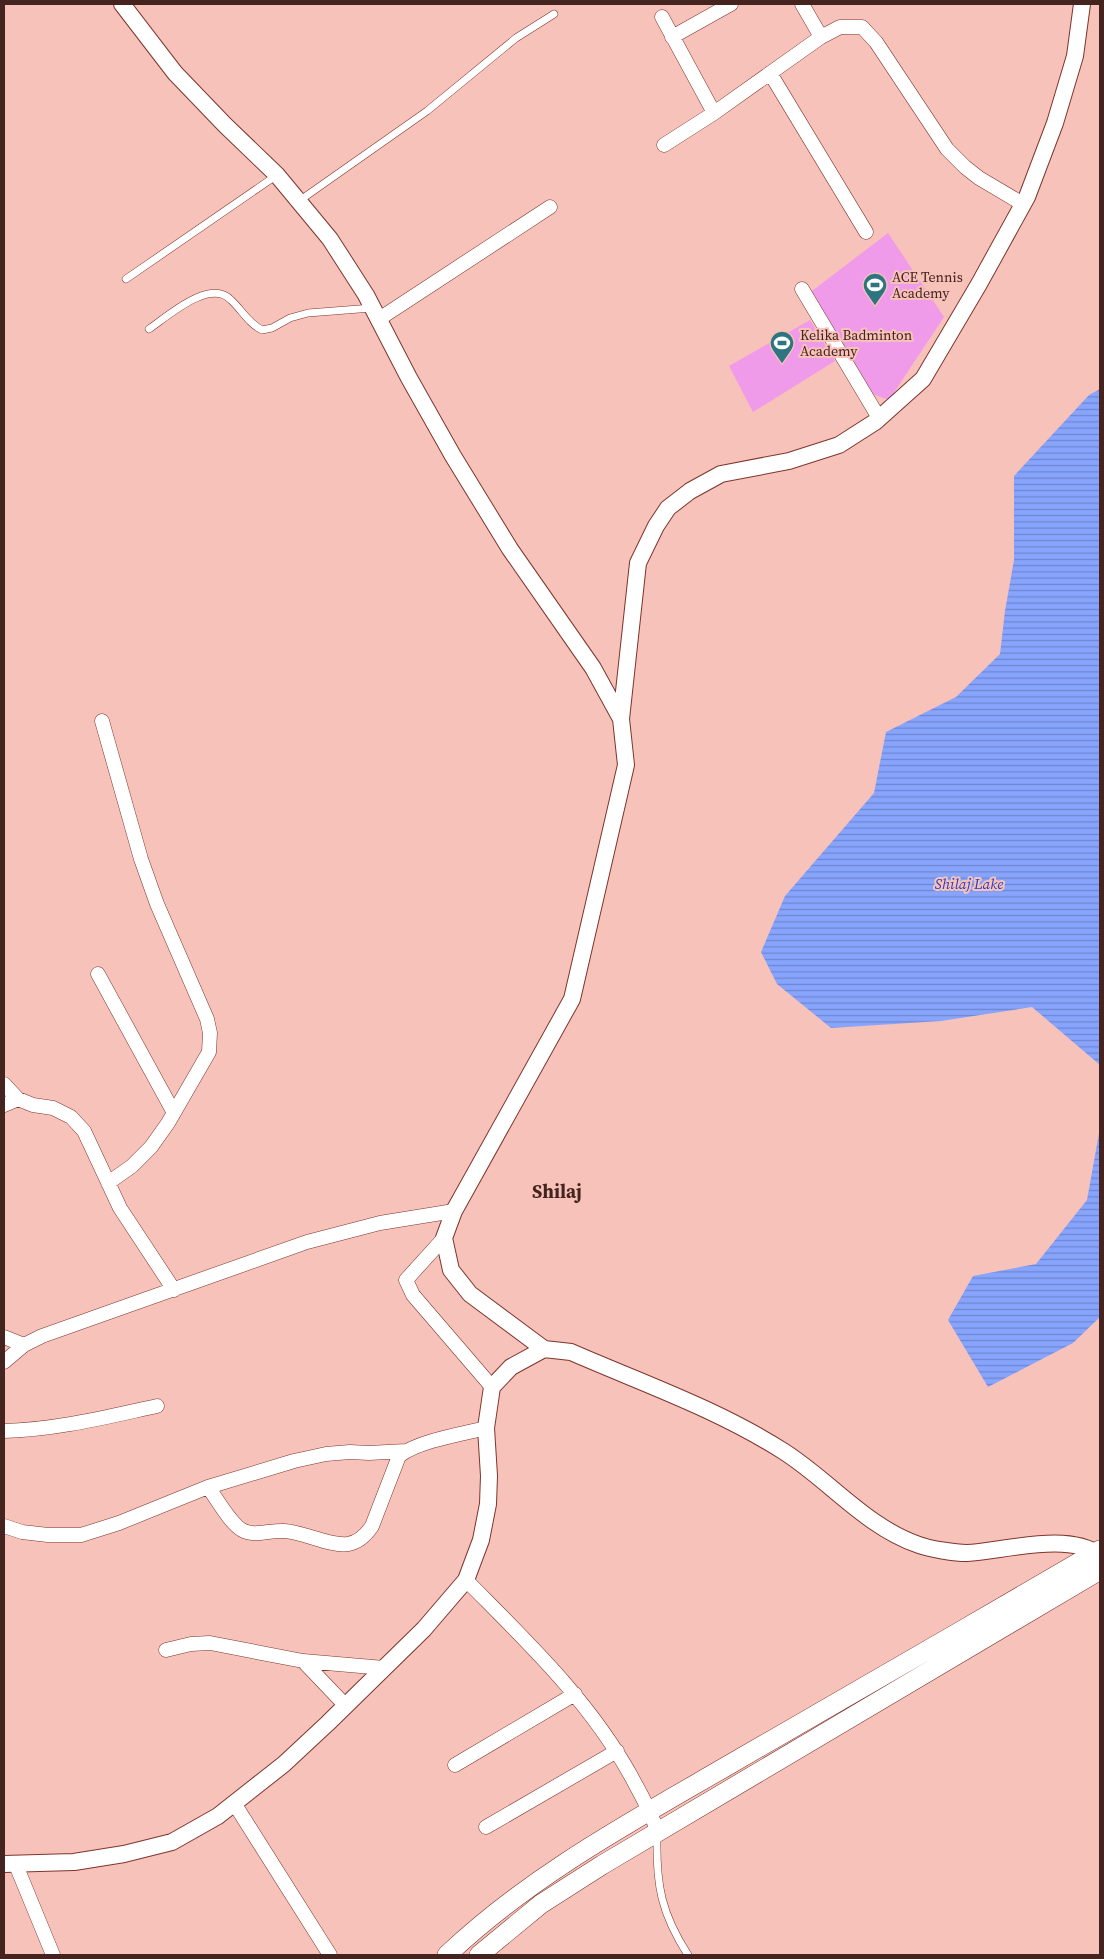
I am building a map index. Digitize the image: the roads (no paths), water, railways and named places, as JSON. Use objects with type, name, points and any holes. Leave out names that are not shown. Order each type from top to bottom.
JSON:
[{"type":"main road","points":[[447,1955],[475,1928],[529,1887],[650,1811],[1099,1557]]},
{"type":"main road","points":[[479,1955],[541,1904],[1099,1557]]},
{"type":"street","points":[[122,4],[175,73],[277,175],[330,239],[376,314],[452,456],[510,549],[593,668],[621,719]]},
{"type":"street","points":[[672,37],[732,4]]},
{"type":"street","points":[[802,4],[821,37]]},
{"type":"street","points":[[492,1387],[413,1295],[406,1280],[444,1238],[454,1211],[572,998],[626,765],[621,719],[638,563],[656,526],[668,508],[690,491],[721,474],[789,461],[839,444],[879,418],[922,379],[979,284],[1023,204],[1055,123],[1075,56],[1082,4]]},
{"type":"street","points":[[662,17],[714,113]]},
{"type":"street","points":[[664,145],[714,113],[821,37],[840,26],[862,27],[876,42],[947,149],[964,167],[979,178],[1023,204]]},
{"type":"street","points":[[770,74],[866,232]]},
{"type":"street","points":[[376,314],[550,207]]},
{"type":"street","points":[[802,289],[879,418]]},
{"type":"street","points":[[102,721],[141,859],[157,904],[206,1019],[210,1033],[209,1052],[174,1113],[151,1148],[132,1166],[108,1183]]},
{"type":"street","points":[[98,974],[174,1113]]},
{"type":"street","points":[[4,1084],[18,1099],[33,1105],[53,1108],[71,1117],[84,1131],[124,1214],[174,1290]]},
{"type":"street","points":[[4,1105],[18,1099]]},
{"type":"street","points":[[4,1362],[24,1345],[42,1336],[308,1242],[380,1223],[454,1211]]},
{"type":"street","points":[[444,1238],[451,1270],[470,1294],[544,1349],[571,1352],[739,1424],[785,1452],[885,1530],[920,1546],[966,1553],[1046,1544],[1084,1546],[1099,1557]]},
{"type":"street","points":[[4,1337],[24,1345]]},
{"type":"street","points":[[53,1955],[10,1864],[74,1862],[124,1854],[172,1842],[218,1816],[284,1764],[346,1706],[424,1629],[466,1580],[481,1540],[488,1504],[486,1428],[492,1387],[511,1367],[544,1349]]},
{"type":"street","points":[[4,1431],[68,1424],[157,1406]]},
{"type":"street","points":[[208,1487],[240,1529],[250,1533],[282,1531],[302,1533],[337,1544],[348,1544],[365,1536],[372,1526],[399,1456],[417,1446],[486,1428]]},
{"type":"street","points":[[4,1526],[22,1532],[48,1535],[81,1535],[119,1523],[208,1487],[294,1461],[326,1454],[406,1451]]},
{"type":"street","points":[[466,1580],[560,1675],[575,1694],[618,1751],[650,1811],[657,1831]]},
{"type":"street","points":[[166,1650],[190,1644],[210,1643],[303,1661],[384,1668]]},
{"type":"street","points":[[303,1661],[346,1706]]},
{"type":"street","points":[[455,1765],[575,1694]]},
{"type":"street","points":[[486,1827],[618,1751]]},
{"type":"street","points":[[234,1803],[330,1955]]},
{"type":"lane","points":[[299,201],[427,111],[516,38],[554,14]]},
{"type":"lane","points":[[126,279],[277,175]]},
{"type":"lane","points":[[149,329],[194,299],[217,292],[231,299],[253,325],[262,330],[272,328],[290,318],[308,313],[376,314]]},
{"type":"lane","points":[[657,1831],[656,1859],[659,1891],[666,1915],[688,1955]]},
{"type":"water","name":"Shilaj Lake","points":[[1100,389],[1100,1065],[1032,1007],[941,1021],[831,1028],[777,984],[761,952],[785,896],[874,793],[886,732],[956,697],[1000,654],[1014,560],[1014,476],[1089,395]]},
{"type":"water","points":[[1100,1128],[1100,1317],[1073,1343],[988,1387],[948,1320],[973,1276],[1036,1264],[1087,1200]]},
{"type":"place","name":"ACE Tennis Academy","points":[[875,306]]},
{"type":"place","name":"Kelika Badminton Academy","points":[[782,364]]},
{"type":"district","name":"Shilaj","points":[[557,1191]]}]
